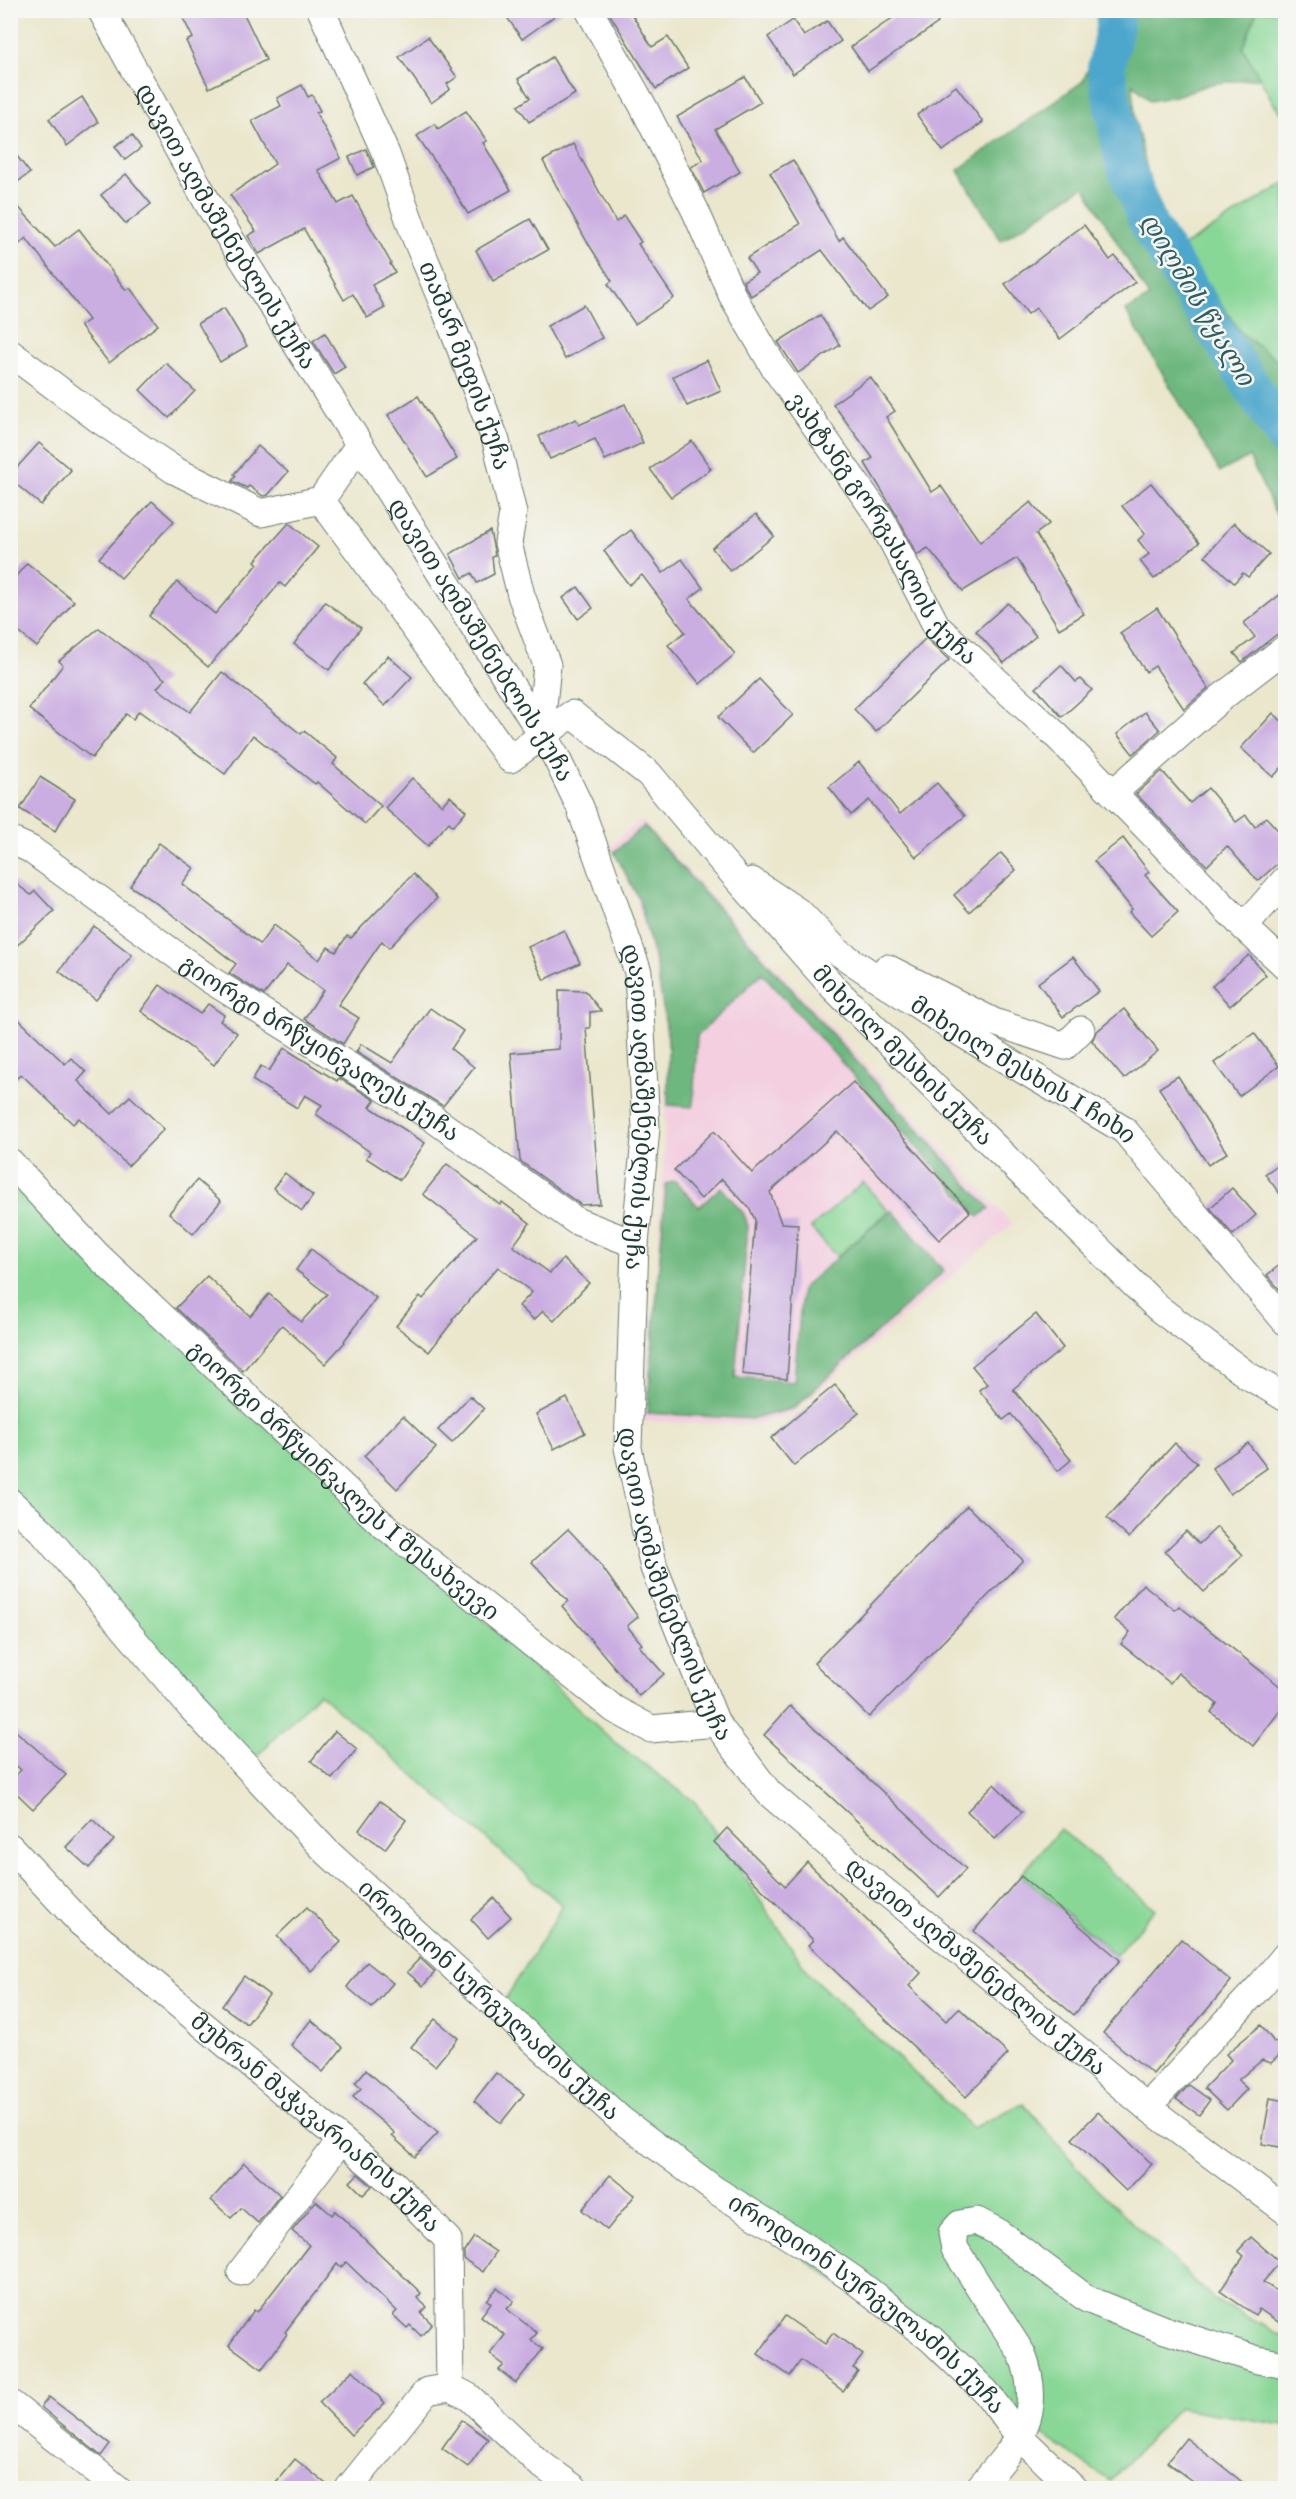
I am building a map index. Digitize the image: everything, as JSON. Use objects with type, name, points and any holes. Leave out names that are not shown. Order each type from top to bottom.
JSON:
[{"type":"street","name":"დავით აღმაშენებლის ქუჩა","points":[[101,10],[209,205],[498,663],[540,736],[556,757],[580,807],[638,972],[646,1128],[635,1244],[628,1448],[654,1568],[716,1723],[769,1793],[863,1874],[1147,2107],[1286,2211]]},
{"type":"street","name":"თამარ მეფის ქუჩა","points":[[321,10],[386,154],[415,236],[446,308],[496,441],[513,513],[508,543],[521,595],[547,665],[540,736]]},
{"type":"street","name":"ვახტანგ გორგასალის ქუჩა","points":[[589,10],[643,106],[686,190],[732,296],[774,367],[881,519],[938,627],[1055,734],[1244,927],[1286,966]]},
{"type":"street","points":[[10,353],[97,418],[174,470],[261,513],[321,500],[359,446]]},
{"type":"street","points":[[321,500],[510,759],[540,736]]},
{"type":"street","points":[[1113,793],[1222,697],[1286,648]]},
{"type":"street","name":"მიხეილ მესხის ქუჩა","points":[[540,736],[572,714],[649,774],[834,988],[1158,1308],[1247,1375],[1286,1398]]},
{"type":"street","name":"გიორგი ბრწყინვალეს ქუჩა","points":[[10,840],[30,849],[209,979],[431,1117],[576,1221],[635,1244]]},
{"type":"street","name":"მიხეილ მესხის I ჩიხი","points":[[721,860],[800,913],[838,952],[951,1028],[1124,1130],[1286,1322]]},
{"type":"street","points":[[1244,927],[1286,879]]},
{"type":"street","points":[[800,913],[867,958],[994,1022],[1065,1046],[1081,1030]]},
{"type":"street","name":"გიორგი ბრწყინვალეს I შესახვევი","points":[[10,1162],[96,1254],[381,1523],[596,1695],[614,1709],[651,1729],[716,1723]]},
{"type":"street","name":"იროდიონ სურგულაძის ქუჩა","points":[[10,1502],[41,1530],[190,1706],[326,1851],[620,2119],[715,2190],[803,2244],[853,2279],[931,2339],[986,2392],[1019,2436],[1073,2488]]},
{"type":"street","name":"მუხრან მაჭავარიანის ქუჩა","points":[[10,1846],[81,1923],[394,2184],[448,2240],[450,2386]]},
{"type":"street","points":[[1147,2107],[1262,1985],[1286,1955]]},
{"type":"street","points":[[241,2272],[341,2140]]},
{"type":"street","points":[[979,2488],[1028,2421],[1032,2398],[1029,2372],[1022,2354],[955,2249],[952,2233],[960,2224],[977,2221],[996,2231],[1087,2299],[1162,2330],[1258,2360],[1286,2365]]},
{"type":"street","points":[[349,2488],[427,2391],[450,2386],[469,2397],[538,2462],[574,2488]]},
{"type":"street","points":[[10,2403],[117,2488]]},
{"type":"shaded area","points":[[641,820],[1012,1224],[791,1414],[754,1425],[643,1421],[656,1287],[664,1155],[667,1044],[655,969],[637,901],[611,846]]},
{"type":"green space","points":[[1103,10],[1257,11],[1243,48],[1260,78],[1210,84],[1176,96],[1150,101],[1133,84],[1135,119],[1149,178],[1163,220],[1241,333],[1285,367],[1285,533],[1249,457],[1220,472],[1126,311],[1149,297],[1084,186],[1001,241],[958,170],[1083,81],[1099,41]]},
{"type":"green space","points":[[1257,11],[1285,11],[1285,117],[1274,104],[1243,48]]},
{"type":"green space","points":[[1285,183],[1285,367],[1241,333],[1182,247]]},
{"type":"green space","points":[[644,826],[989,1208],[979,1217],[762,973],[697,1036],[693,1107],[668,1105],[668,1039],[657,969],[639,899],[614,852]]},
{"type":"green space","points":[[11,1170],[46,1209],[613,1741],[695,1802],[809,1974],[973,2128],[1023,2103],[1090,2182],[1216,2301],[1285,2337],[1285,2425],[1179,2408],[1110,2481],[1006,2410],[617,2117],[501,2006],[563,1906],[319,1693],[252,1761],[11,1503]]},
{"type":"green space","points":[[675,1181],[699,1207],[721,1187],[744,1214],[748,1226],[735,1377],[794,1382],[802,1288],[892,1210],[944,1271],[794,1408],[754,1419],[647,1413],[666,1184]]},
{"type":"green space","points":[[863,1182],[888,1211],[837,1257],[811,1228]]},
{"type":"green space","points":[[1060,1829],[1155,1909],[1116,1955],[1021,1875]]},
{"type":"building","points":[[179,10],[242,10],[266,60],[209,88],[186,41],[193,38]]},
{"type":"building","points":[[502,10],[563,10],[522,39]]},
{"type":"building","points":[[607,10],[629,10],[652,47],[668,37],[688,68],[656,89]]},
{"type":"building","points":[[904,10],[930,10],[938,23],[868,71],[851,47]]},
{"type":"building","points":[[793,20],[804,36],[827,21],[841,41],[793,74],[768,37]]},
{"type":"building","points":[[428,37],[457,77],[447,84],[450,89],[431,103],[399,57]]},
{"type":"building","points":[[552,57],[575,94],[529,122],[518,106],[530,98],[518,79]]},
{"type":"building","points":[[745,77],[761,102],[715,129],[740,172],[704,193],[691,167],[703,160],[677,117]]},
{"type":"building","points":[[302,85],[308,97],[312,95],[320,111],[316,113],[341,158],[318,170],[338,204],[353,196],[395,272],[372,285],[385,308],[367,318],[353,294],[344,300],[304,229],[259,254],[248,236],[256,231],[230,195],[275,164],[252,121],[281,106],[277,98]]},
{"type":"building","points":[[956,86],[983,122],[943,151],[917,115]]},
{"type":"building","points":[[82,97],[98,122],[67,146],[49,119]]},
{"type":"building","points":[[466,111],[487,141],[483,143],[511,190],[468,214],[417,136],[435,124],[438,129]]},
{"type":"building","points":[[132,135],[141,148],[125,160],[115,146]]},
{"type":"building","points":[[573,144],[616,222],[624,216],[641,242],[638,244],[674,298],[635,324],[608,284],[612,281],[586,240],[543,161]]},
{"type":"building","points":[[10,147],[30,173],[10,187]]},
{"type":"building","points":[[366,149],[374,167],[357,175],[349,157]]},
{"type":"building","points":[[793,160],[839,241],[843,237],[888,297],[868,311],[822,250],[751,296],[746,288],[743,281],[757,273],[747,258],[800,224],[770,173]]},
{"type":"building","points":[[126,174],[151,204],[126,224],[101,195]]},
{"type":"building","points":[[12,200],[55,247],[79,229],[126,290],[130,288],[158,325],[109,363],[80,326],[89,320],[26,238],[10,252],[10,230],[16,225],[10,218]]},
{"type":"building","points":[[530,219],[548,250],[493,281],[476,250]]},
{"type":"building","points":[[1084,225],[1110,260],[1115,256],[1135,282],[1060,339],[1036,308],[1028,314],[1005,284]]},
{"type":"building","points":[[584,305],[602,338],[565,359],[547,326]]},
{"type":"building","points":[[224,308],[247,346],[220,362],[198,323]]},
{"type":"building","points":[[820,315],[840,345],[798,373],[778,342]]},
{"type":"building","points":[[325,333],[345,367],[334,374],[313,341]]},
{"type":"building","points":[[707,360],[721,391],[687,406],[673,376]]},
{"type":"building","points":[[166,363],[195,391],[169,418],[140,390]]},
{"type":"building","points":[[870,377],[895,411],[886,417],[932,492],[941,486],[980,542],[1031,502],[1049,524],[1036,534],[1084,614],[1059,629],[1017,558],[963,591],[928,548],[917,555],[896,514],[865,463],[873,458],[833,404]]},
{"type":"building","points":[[418,396],[457,459],[427,477],[388,415]]},
{"type":"building","points":[[625,404],[643,443],[605,460],[595,439],[550,459],[539,436],[576,419],[579,425]]},
{"type":"building","points":[[692,441],[711,469],[671,497],[650,469]]},
{"type":"building","points":[[39,443],[71,470],[41,505],[10,479],[10,475]]},
{"type":"building","points":[[258,446],[288,472],[268,495],[263,496],[249,486],[247,488],[232,481],[236,476],[234,474]]},
{"type":"building","points":[[1151,483],[1199,543],[1154,579],[1140,561],[1149,554],[1138,540],[1145,534],[1122,506]]},
{"type":"building","points":[[152,501],[174,521],[121,578],[99,558]]},
{"type":"building","points":[[756,514],[774,536],[730,571],[712,548]]},
{"type":"building","points":[[289,523],[318,547],[285,587],[280,583],[208,667],[149,616],[177,582],[215,614],[258,564],[255,561]]},
{"type":"building","points":[[1234,523],[1269,554],[1248,577],[1243,573],[1234,583],[1205,556]]},
{"type":"building","points":[[631,530],[663,573],[682,559],[703,588],[689,599],[735,654],[700,684],[668,645],[685,632],[642,575],[629,585],[604,551]]},
{"type":"building","points":[[490,531],[495,555],[492,557],[494,574],[477,583],[472,573],[463,578],[450,554]]},
{"type":"building","points":[[27,563],[74,601],[37,647],[10,625],[10,583]]},
{"type":"building","points":[[578,587],[593,608],[578,619],[563,598]]},
{"type":"building","points":[[1286,590],[1286,633],[1276,635],[1242,662],[1234,653],[1255,637],[1244,623]]},
{"type":"building","points":[[325,602],[361,628],[329,670],[294,644]]},
{"type":"building","points":[[1008,603],[1036,636],[1004,663],[976,631]]},
{"type":"building","points":[[1157,608],[1208,688],[1184,709],[1155,666],[1146,672],[1120,633]]},
{"type":"building","points":[[99,628],[165,679],[157,688],[190,712],[222,672],[301,734],[304,731],[337,758],[333,764],[381,806],[365,824],[317,782],[315,784],[253,735],[225,774],[139,711],[133,719],[126,714],[92,758],[29,709],[63,665],[59,661]]},
{"type":"building","points":[[926,638],[949,660],[876,732],[854,709]]},
{"type":"building","points":[[388,656],[412,677],[385,706],[362,684]]},
{"type":"building","points":[[1061,665],[1076,682],[1081,679],[1092,690],[1062,717],[1036,688]]},
{"type":"building","points":[[759,679],[793,715],[753,753],[718,717]]},
{"type":"building","points":[[1145,712],[1160,730],[1133,754],[1117,734]]},
{"type":"building","points":[[1273,713],[1286,725],[1286,763],[1273,777],[1241,748]]},
{"type":"building","points":[[859,762],[900,814],[937,783],[965,816],[916,857],[869,800],[851,815],[829,787]]},
{"type":"building","points":[[1162,771],[1190,803],[1208,788],[1236,822],[1246,815],[1255,827],[1266,817],[1286,839],[1286,856],[1258,881],[1227,846],[1207,866],[1136,794]]},
{"type":"building","points":[[40,777],[75,799],[55,831],[20,809]]},
{"type":"building","points":[[412,778],[442,805],[450,796],[466,811],[453,826],[449,822],[428,846],[385,808]]},
{"type":"building","points":[[1123,838],[1149,872],[1145,875],[1178,912],[1151,936],[1129,912],[1132,909],[1094,861]]},
{"type":"building","points":[[159,843],[194,868],[182,884],[260,944],[274,925],[319,960],[328,947],[336,952],[347,936],[351,938],[413,874],[437,898],[389,948],[382,941],[338,1005],[359,1018],[343,1044],[304,1019],[323,990],[287,965],[264,995],[229,973],[236,964],[165,909],[130,886]]},
{"type":"building","points":[[1001,853],[1016,870],[969,912],[954,895]]},
{"type":"building","points":[[10,879],[31,895],[35,891],[54,911],[10,952]]},
{"type":"building","points":[[94,926],[132,955],[96,1000],[59,971]]},
{"type":"building","points":[[564,930],[580,963],[544,980],[528,947]]},
{"type":"building","points":[[1249,955],[1266,975],[1230,1006],[1212,986]]},
{"type":"building","points":[[1073,957],[1099,991],[1063,1017],[1038,983]]},
{"type":"building","points":[[160,985],[200,1014],[208,1004],[224,1015],[220,1021],[237,1033],[214,1065],[141,1011]]},
{"type":"building","points":[[559,990],[585,991],[601,1011],[590,1012],[590,1028],[586,1028],[600,1204],[581,1205],[520,1161],[511,1053],[559,1049]]},
{"type":"building","points":[[430,1008],[463,1031],[451,1049],[474,1067],[443,1106],[356,1052],[361,1044],[392,1063]]},
{"type":"building","points":[[1124,1009],[1158,1051],[1124,1079],[1092,1041],[1096,1032]]},
{"type":"building","points":[[10,1011],[65,1064],[71,1058],[86,1072],[78,1081],[112,1114],[130,1096],[164,1129],[128,1166],[79,1118],[73,1124],[21,1074],[10,1085]]},
{"type":"building","points":[[1254,1033],[1279,1066],[1239,1096],[1214,1063]]},
{"type":"building","points":[[284,1048],[337,1081],[339,1078],[375,1100],[370,1107],[425,1143],[400,1180],[366,1158],[370,1152],[316,1114],[322,1105],[305,1095],[297,1108],[252,1080],[261,1066],[269,1071]]},
{"type":"building","points":[[1178,1076],[1227,1153],[1208,1165],[1159,1088]]},
{"type":"building","points":[[853,1082],[970,1212],[939,1240],[837,1131],[770,1192],[781,1223],[798,1224],[787,1379],[742,1374],[755,1220],[750,1209],[722,1179],[701,1199],[674,1170],[714,1131],[752,1173]]},
{"type":"building","points":[[1286,1159],[1286,1202],[1265,1174]]},
{"type":"building","points":[[447,1164],[500,1205],[502,1202],[530,1223],[513,1246],[550,1273],[563,1259],[589,1283],[554,1321],[543,1311],[534,1320],[519,1306],[532,1292],[498,1267],[452,1320],[429,1352],[396,1326],[420,1296],[423,1299],[477,1236],[423,1194]]},
{"type":"building","points":[[285,1173],[313,1196],[302,1211],[273,1188]]},
{"type":"building","points":[[197,1180],[221,1201],[193,1234],[169,1213]]},
{"type":"building","points":[[1232,1188],[1256,1215],[1233,1235],[1210,1208]]},
{"type":"building","points":[[311,1249],[376,1298],[345,1342],[325,1364],[282,1325],[243,1371],[176,1308],[207,1276],[250,1316],[269,1294],[301,1322],[327,1294],[296,1270]]},
{"type":"building","points":[[1286,1260],[1286,1297],[1267,1275]]},
{"type":"building","points":[[1036,1314],[1063,1348],[1013,1389],[1071,1460],[1058,1471],[1011,1414],[1003,1420],[979,1390],[987,1384],[972,1366]]},
{"type":"building","points":[[835,1385],[859,1413],[794,1466],[771,1438]]},
{"type":"building","points":[[470,1396],[484,1409],[452,1443],[438,1430]]},
{"type":"building","points":[[567,1398],[585,1433],[554,1449],[536,1414]]},
{"type":"building","points":[[403,1416],[436,1448],[397,1489],[364,1456]]},
{"type":"building","points":[[1175,1443],[1197,1463],[1129,1538],[1107,1518]]},
{"type":"building","points":[[1248,1443],[1267,1468],[1230,1494],[1212,1468]]},
{"type":"building","points":[[967,1506],[1023,1560],[869,1717],[814,1663]]},
{"type":"building","points":[[1217,1527],[1243,1555],[1204,1592],[1165,1551],[1186,1531],[1199,1544]]},
{"type":"building","points":[[568,1529],[597,1560],[638,1617],[627,1626],[642,1644],[639,1646],[664,1674],[639,1696],[562,1606],[568,1601],[532,1562]]},
{"type":"building","points":[[1143,1584],[1175,1610],[1179,1606],[1286,1691],[1286,1703],[1253,1746],[1211,1712],[1217,1704],[1178,1673],[1170,1683],[1121,1644],[1130,1632],[1114,1619]]},
{"type":"building","points":[[790,1706],[966,1869],[939,1897],[764,1735]]},
{"type":"building","points":[[10,1726],[66,1775],[33,1809],[10,1787],[10,1781],[21,1770],[10,1760]]},
{"type":"building","points":[[335,1731],[357,1749],[332,1779],[311,1761]]},
{"type":"building","points":[[994,1784],[1022,1812],[995,1839],[967,1811]]},
{"type":"building","points":[[380,1801],[406,1820],[385,1849],[359,1830]]},
{"type":"building","points":[[92,1819],[114,1840],[89,1868],[66,1847]]},
{"type":"building","points":[[727,1828],[785,1886],[807,1862],[921,1973],[909,1986],[946,2021],[959,2008],[1008,2054],[966,2097],[808,1945],[813,1940],[714,1842]]},
{"type":"building","points":[[1021,1876],[1120,1960],[1074,2015],[974,1931]]},
{"type":"building","points":[[494,1898],[511,1917],[488,1938],[471,1919]]},
{"type":"building","points":[[307,1907],[341,1942],[311,1971],[277,1936]]},
{"type":"building","points":[[1181,1939],[1231,1981],[1153,2074],[1103,2033]]},
{"type":"building","points":[[420,1958],[435,1972],[423,1986],[407,1972]]},
{"type":"building","points":[[367,1962],[393,1983],[372,2008],[347,1987]]},
{"type":"building","points":[[244,1976],[269,1995],[247,2024],[222,2006]]},
{"type":"building","points":[[435,2019],[458,2038],[435,2066],[411,2047]]},
{"type":"building","points":[[311,2020],[343,2047],[323,2072],[291,2045]]},
{"type":"building","points":[[1261,2025],[1274,2042],[1286,2046],[1286,2049],[1271,2063],[1262,2060],[1238,2080],[1247,2089],[1227,2110],[1204,2088],[1231,2060],[1226,2054]]},
{"type":"building","points":[[366,2070],[438,2133],[415,2157],[392,2136],[395,2133],[353,2097],[361,2088],[355,2083]]},
{"type":"building","points":[[496,2073],[524,2094],[501,2123],[474,2101]]},
{"type":"building","points":[[1189,2085],[1210,2100],[1199,2115],[1176,2099]]},
{"type":"building","points":[[1270,2098],[1286,2101],[1286,2148],[1262,2144]]},
{"type":"building","points":[[1098,2112],[1152,2164],[1126,2191],[1072,2139]]},
{"type":"building","points":[[244,2163],[280,2195],[258,2223],[241,2208],[231,2218],[211,2200]]},
{"type":"building","points":[[358,2174],[372,2186],[363,2195],[350,2182]]},
{"type":"building","points":[[610,2175],[635,2195],[607,2230],[582,2210]]},
{"type":"building","points":[[316,2201],[332,2215],[335,2211],[421,2293],[417,2298],[427,2307],[421,2313],[432,2324],[421,2336],[410,2325],[407,2328],[393,2315],[397,2311],[346,2262],[341,2268],[337,2264],[285,2332],[287,2334],[262,2369],[229,2345],[254,2310],[257,2312],[309,2245],[292,2231]]},
{"type":"building","points":[[474,2237],[496,2252],[483,2272],[464,2259],[464,2252]]},
{"type":"building","points":[[1251,2237],[1280,2262],[1263,2282],[1286,2297],[1286,2327],[1259,2309],[1255,2315],[1220,2291],[1244,2256],[1238,2251]]},
{"type":"building","points":[[497,2288],[514,2301],[507,2309],[537,2333],[531,2340],[543,2349],[516,2383],[499,2370],[504,2365],[490,2354],[505,2335],[481,2316],[491,2303],[487,2300]]},
{"type":"building","points":[[785,2316],[825,2344],[833,2333],[863,2355],[853,2368],[858,2371],[843,2391],[801,2360],[790,2376],[758,2354]]},
{"type":"building","points":[[353,2370],[385,2403],[351,2435],[319,2402]]},
{"type":"building","points":[[49,2397],[110,2444],[101,2456],[41,2407]]},
{"type":"building","points":[[462,2420],[488,2439],[468,2467],[442,2448]]},
{"type":"building","points":[[1186,2438],[1250,2488],[1201,2488],[1167,2462]]},
{"type":"building","points":[[295,2459],[331,2488],[271,2488]]},
{"type":"waterway","name":"დიღმის წყალი","points":[[1114,10],[1115,25],[1106,68],[1124,163],[1149,226],[1286,440]]}]
